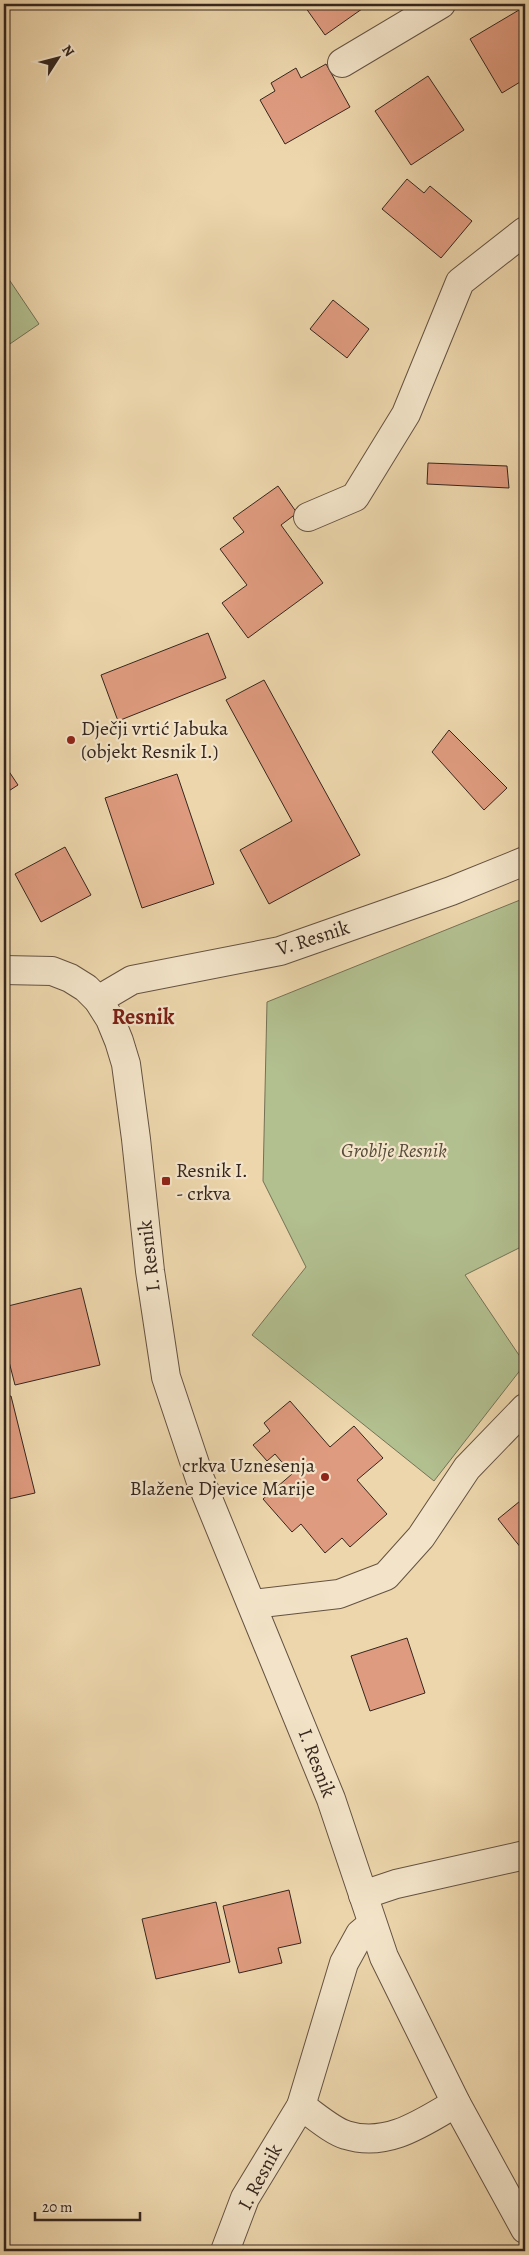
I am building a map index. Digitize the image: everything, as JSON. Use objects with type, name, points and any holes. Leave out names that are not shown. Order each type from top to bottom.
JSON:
[{"type":"street","points":[[342,64],[441,4]]},
{"type":"street","points":[[308,517],[355,497],[406,414],[460,282],[525,231]]},
{"type":"street","name":"V. Resnik","points":[[98,1000],[132,980],[280,951],[451,891],[525,861]]},
{"type":"street","name":"I. Resnik","points":[[4,970],[52,971],[70,978],[86,988],[98,1000],[110,1019],[126,1064],[150,1271],[166,1377],[200,1479],[253,1604],[331,1799],[384,1957],[456,2104],[525,2229]]},
{"type":"street","points":[[253,1604],[339,1594],[386,1576],[421,1536],[467,1468],[525,1408]]},
{"type":"street","points":[[363,1895],[396,1884],[525,1856]]},
{"type":"street","name":"I. Resnik","points":[[225,2251],[245,2198],[301,2106],[344,1963],[360,1934],[372,1924]]},
{"type":"street","points":[[301,2106],[344,2135],[369,2139],[400,2134],[456,2104]]},
{"type":"green space","points":[[4,272],[39,324],[4,348]]},
{"type":"green space","name":"Groblje Resnik","points":[[525,898],[525,1245],[465,1275],[525,1364],[434,1481],[252,1335],[306,1267],[263,1181],[267,1002]]},
{"type":"building","points":[[303,4],[369,4],[325,35]]},
{"type":"building","points":[[519,10],[525,21],[525,79],[502,93],[470,39]]},
{"type":"building","points":[[326,64],[350,107],[285,144],[260,100],[275,91],[271,83],[296,68],[301,78]]},
{"type":"building","points":[[428,76],[464,130],[411,165],[375,111]]},
{"type":"building","points":[[407,179],[424,193],[430,186],[472,221],[441,258],[382,209]]},
{"type":"building","points":[[333,300],[369,329],[347,358],[310,329]]},
{"type":"building","points":[[428,463],[507,466],[509,488],[427,484]]},
{"type":"building","points":[[278,486],[297,513],[281,525],[323,583],[248,638],[222,603],[247,585],[220,549],[244,532],[233,518]]},
{"type":"building","points":[[208,633],[226,678],[118,721],[101,675]]},
{"type":"building","points":[[264,680],[360,855],[269,904],[240,850],[292,821],[226,700]]},
{"type":"building","points":[[449,730],[507,788],[484,810],[432,752]]},
{"type":"building","points":[[4,764],[18,785],[4,794]]},
{"type":"building","points":[[177,774],[214,884],[142,908],[105,798]]},
{"type":"building","points":[[65,847],[91,895],[41,922],[15,874]]},
{"type":"building","points":[[81,1288],[100,1365],[15,1385],[4,1342],[4,1307]]},
{"type":"building","points":[[11,1396],[35,1493],[4,1500],[4,1397]]},
{"type":"building","name":"crkva Uznesenja Blažene Djevice Marije","points":[[290,1401],[330,1447],[354,1426],[383,1458],[357,1480],[387,1514],[350,1547],[342,1538],[325,1553],[301,1524],[292,1532],[263,1499],[292,1474],[275,1454],[267,1461],[253,1445],[270,1431],[264,1423]]},
{"type":"building","points":[[525,1497],[525,1553],[498,1519]]},
{"type":"building","points":[[407,1638],[425,1693],[370,1711],[351,1656]]},
{"type":"building","points":[[289,1890],[301,1943],[278,1948],[282,1963],[239,1973],[223,1906]]},
{"type":"building","points":[[216,1902],[230,1962],[156,1979],[142,1919]]},
{"type":"place","name":"Dječji vrtić Jabuka (objekt Resnik I.)","points":[[71,740]]},
{"type":"place","name":"Resnik I. - crkva","points":[[166,1181]]},
{"type":"place","name":"crkva Uznesenja Blažene Djevice Marije","points":[[325,1477]]},
{"type":"district","name":"Resnik","points":[[143,1017]]}]
